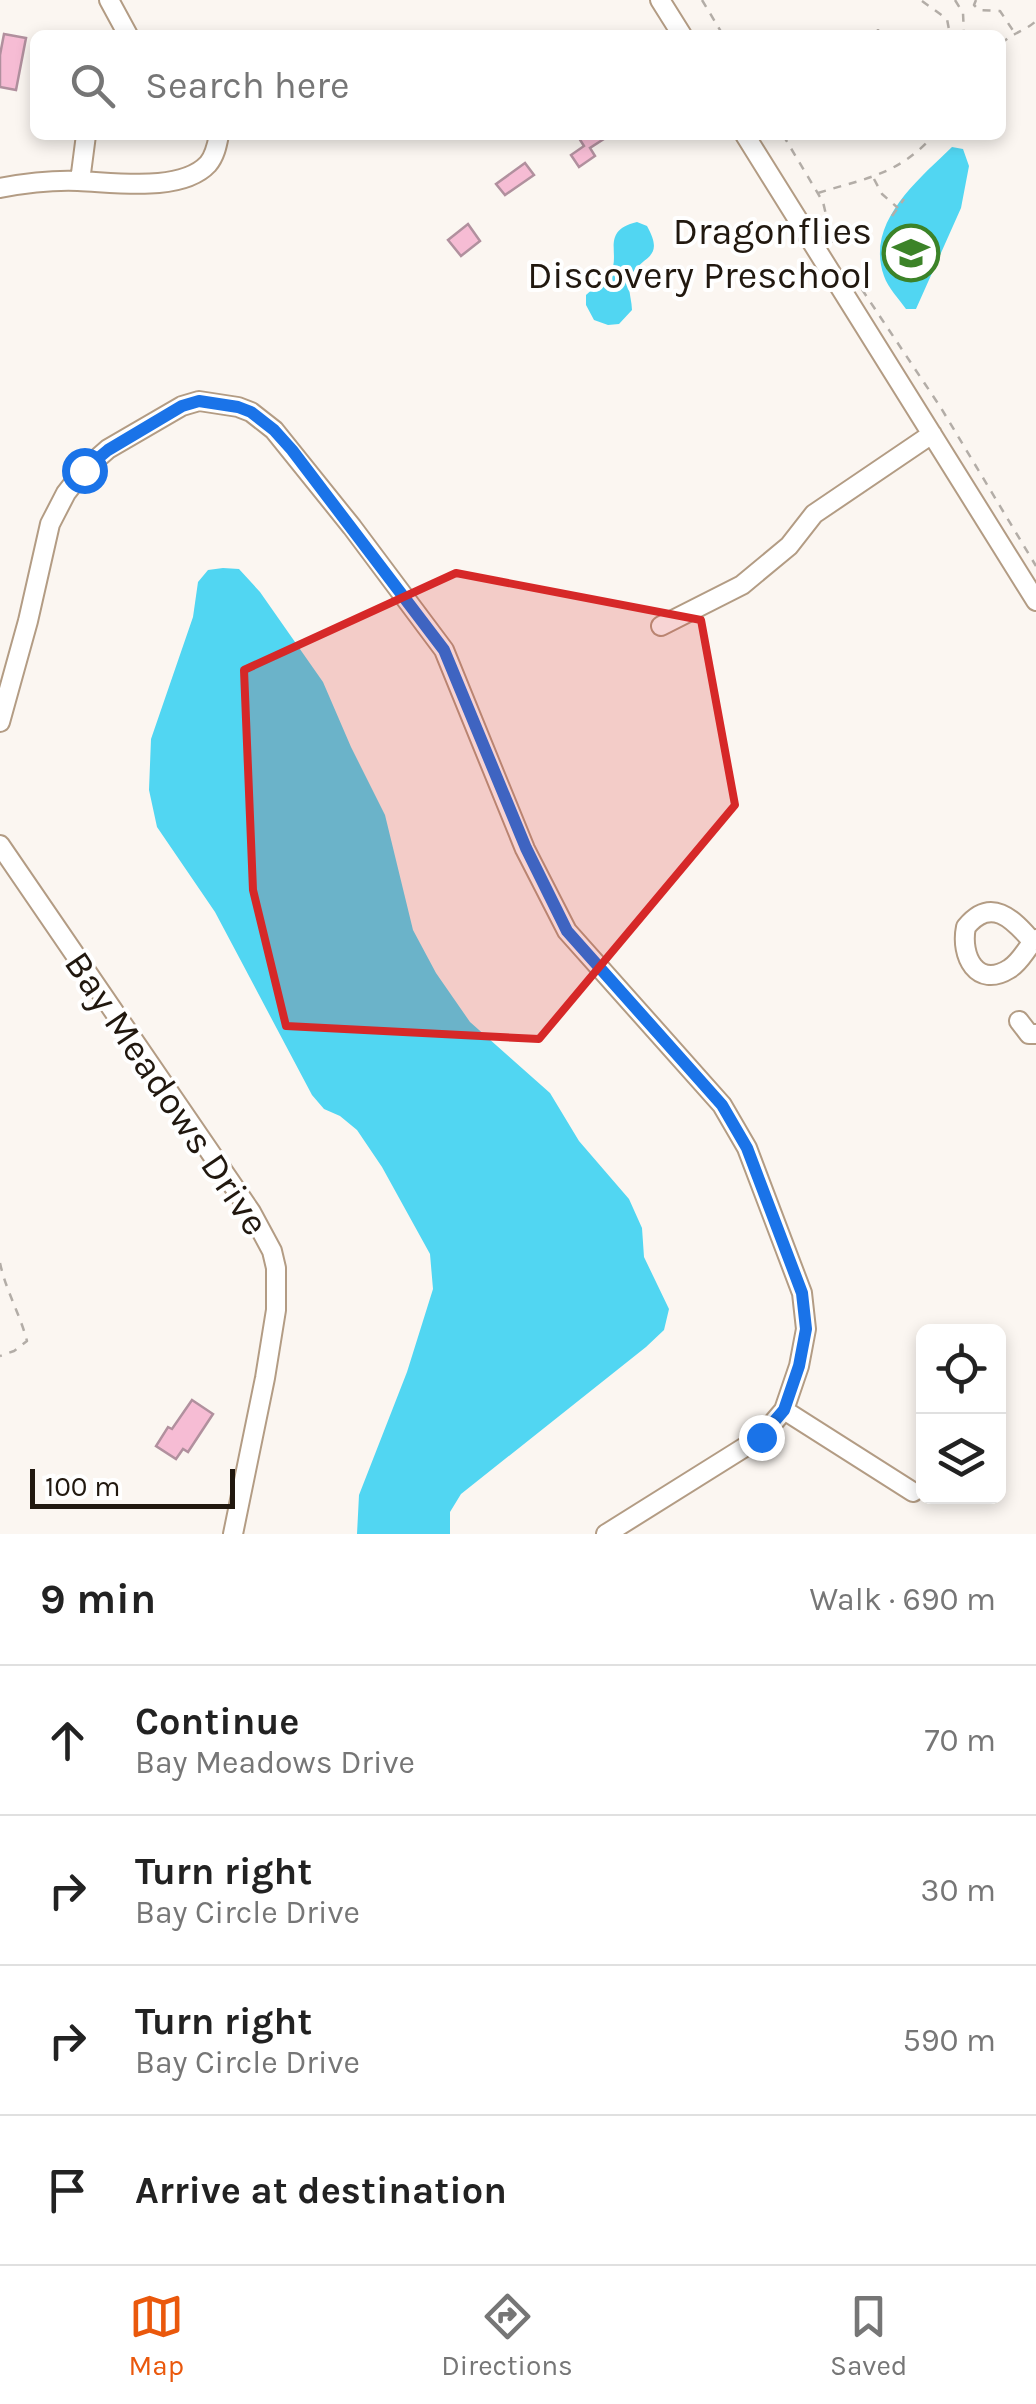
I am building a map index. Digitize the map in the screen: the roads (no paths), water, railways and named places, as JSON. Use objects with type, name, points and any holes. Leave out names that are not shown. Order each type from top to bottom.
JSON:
[{"type":"street","points":[[109,0],[125,30]]},
{"type":"street","points":[[660,0],[679,30]]},
{"type":"street","points":[[80,181],[85,140]]},
{"type":"street","points":[[0,188],[40,182],[128,185],[172,180],[197,172],[209,163],[218,140]]},
{"type":"street","points":[[747,140],[1036,601]]},
{"type":"street","points":[[0,722],[50,524],[66,492],[84,470],[108,450],[182,406],[199,401],[251,412],[274,430],[444,650],[526,848],[567,931],[722,1105],[758,1175],[802,1293],[806,1329],[784,1410],[761,1437],[606,1534]]},
{"type":"street","points":[[661,626],[742,584],[788,546],[814,514],[932,434]]},
{"type":"street","name":"Bay Meadows Drive","points":[[0,845],[251,1212],[272,1251],[276,1310],[233,1534]]},
{"type":"street","points":[[1019,1022],[1030,1034],[1036,1034]]},
{"type":"street","points":[[784,1410],[912,1492]]},
{"type":"water","points":[[952,147],[963,149],[969,166],[961,208],[916,309],[906,309],[884,276],[882,238],[898,204]]},
{"type":"water","points":[[637,222],[647,226],[654,245],[630,280],[632,310],[619,324],[594,320],[586,305],[586,295],[610,274],[618,231]]},
{"type":"water","points":[[239,569],[260,592],[323,682],[385,815],[413,930],[436,973],[470,1022],[550,1093],[579,1141],[629,1199],[642,1228],[644,1257],[669,1309],[664,1330],[646,1347],[461,1494],[450,1512],[450,1534],[357,1534],[359,1495],[407,1372],[433,1289],[430,1254],[357,1130],[324,1109],[312,1095],[215,912],[157,827],[149,790],[151,739],[193,617],[198,582],[208,570]]},
{"type":"place","name":"Dragonflies Discovery Preschool","points":[[911,253]]}]
